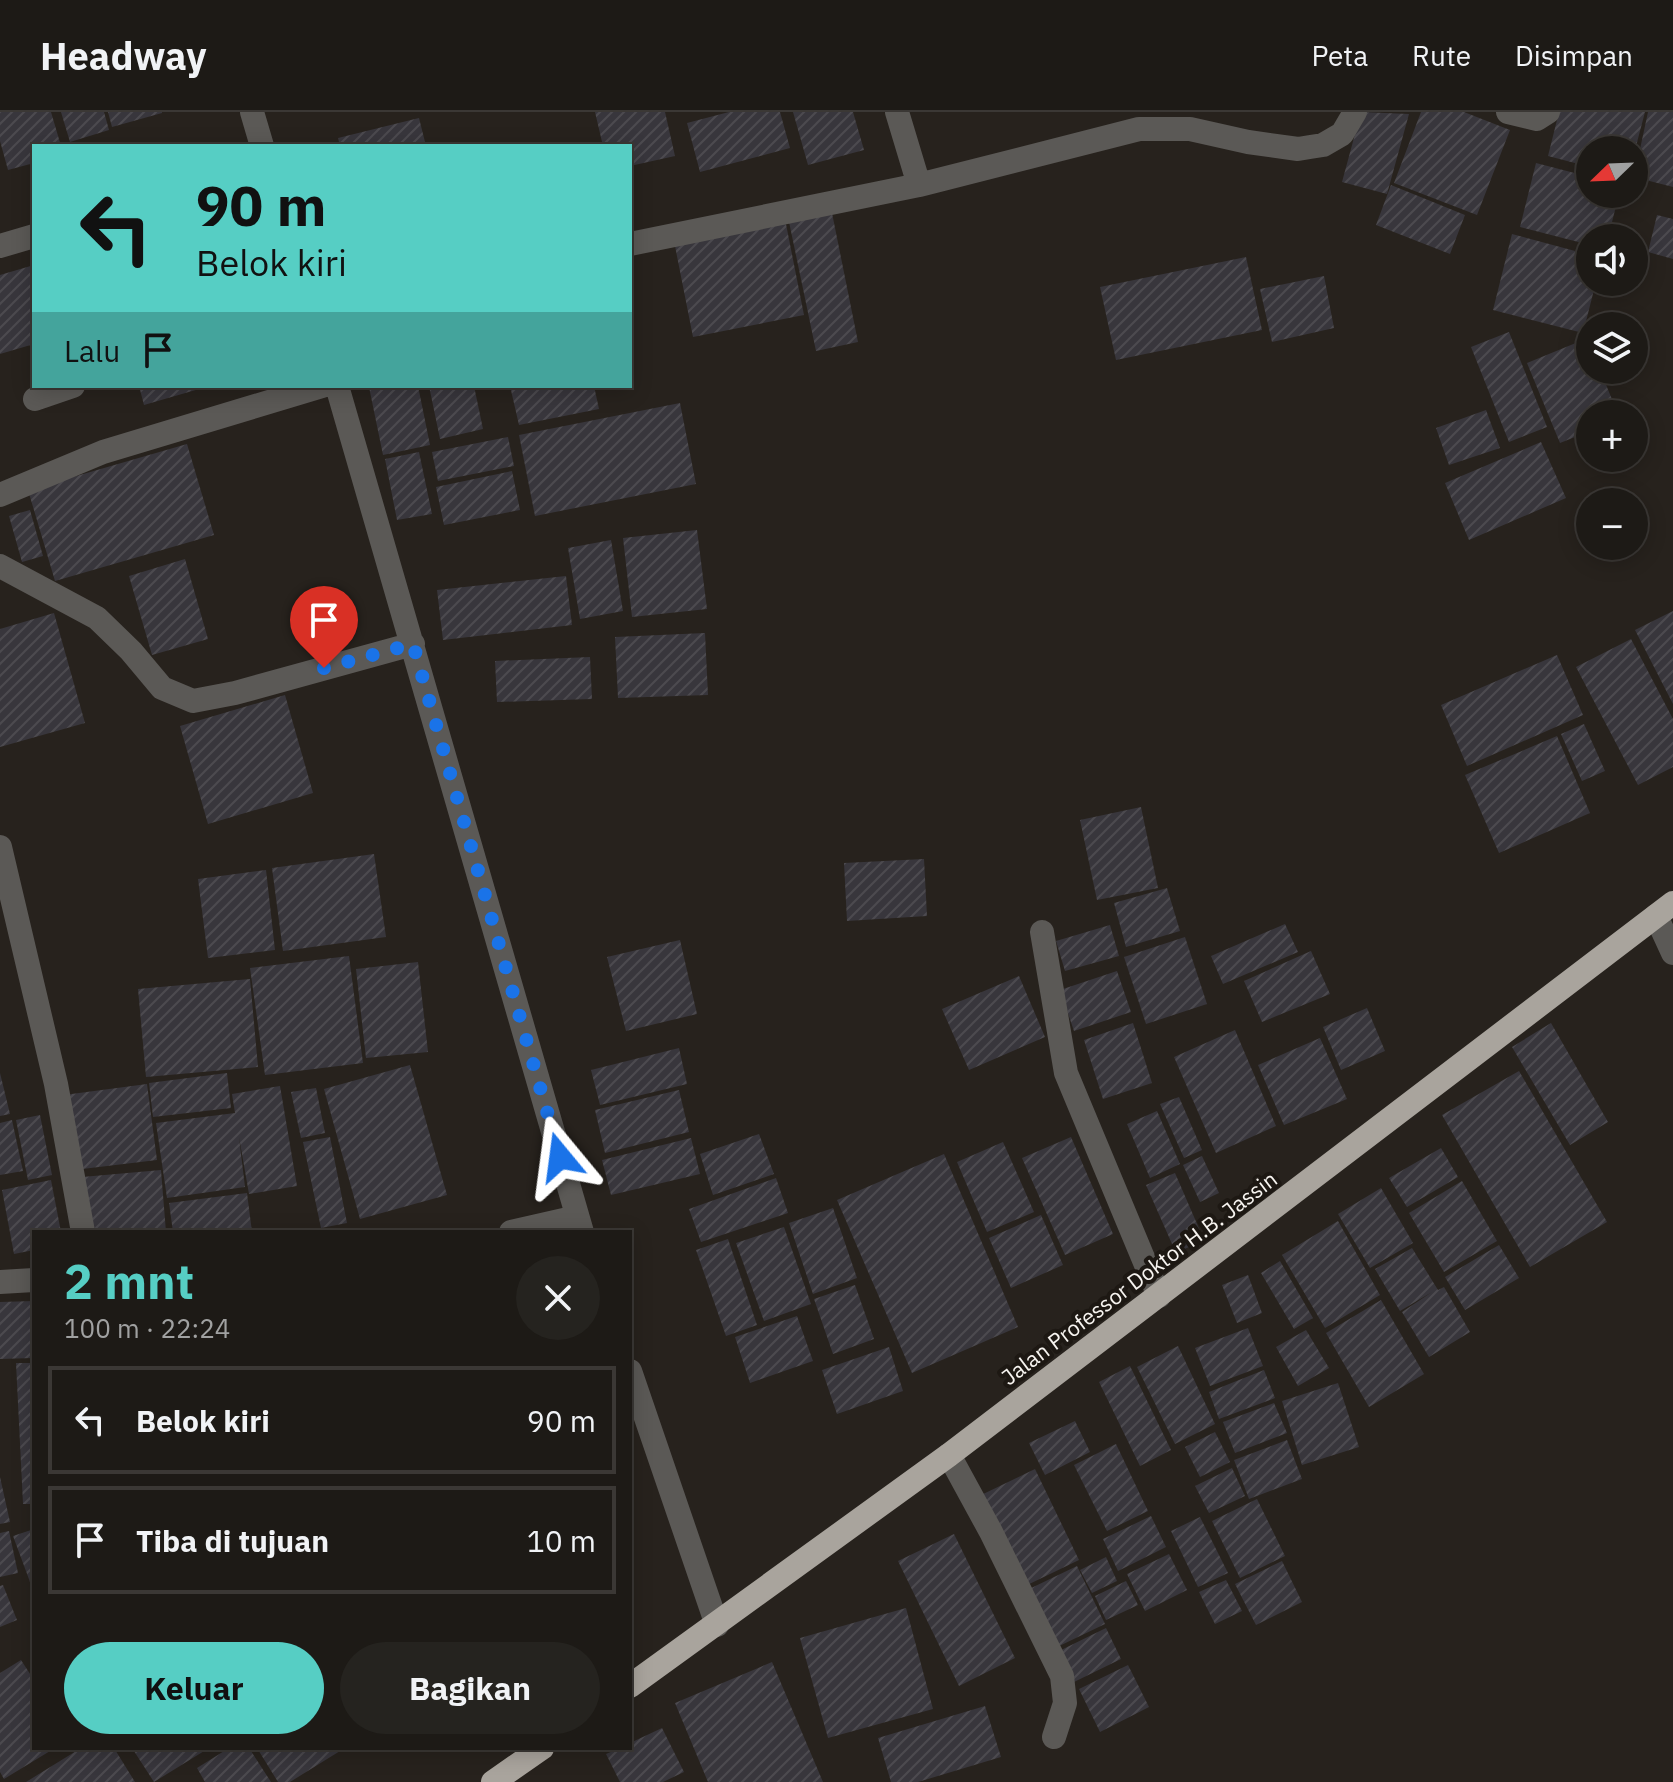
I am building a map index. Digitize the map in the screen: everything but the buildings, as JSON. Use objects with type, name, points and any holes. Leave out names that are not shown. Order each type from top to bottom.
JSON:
[{"type":"highway","name":"Jalan Professor Doktor H.B. Jassin","points":[[632,1685],[949,1455],[1664,909]]},
{"type":"highway","points":[[493,1782],[539,1750]]},
{"type":"street","points":[[252,112],[261,144]]},
{"type":"street","points":[[897,112],[919,185]]},
{"type":"street","points":[[632,244],[919,185],[1139,129],[1190,129],[1298,149],[1323,145],[1342,134],[1355,112]]},
{"type":"street","points":[[1508,112],[1537,119],[1548,112]]},
{"type":"street","points":[[0,246],[32,237]]},
{"type":"street","points":[[35,399],[67,388]]},
{"type":"street","points":[[0,495],[103,452],[315,388]]},
{"type":"street","points":[[338,388],[580,1225],[531,1230]]},
{"type":"street","points":[[0,566],[97,618],[131,651],[162,688],[193,701],[235,693],[413,644]]},
{"type":"street","points":[[0,847],[56,1084],[83,1230]]},
{"type":"street","points":[[1664,909],[1673,953]]},
{"type":"street","points":[[1042,932],[1066,1073],[1159,1296]]},
{"type":"street","points":[[0,1282],[32,1280]]},
{"type":"street","points":[[632,1377],[717,1625]]},
{"type":"street","points":[[949,1455],[1005,1559],[1062,1676],[1065,1703],[1054,1737]]},
{"type":"route","points":[[324,668],[413,644],[560,1157]]}]
